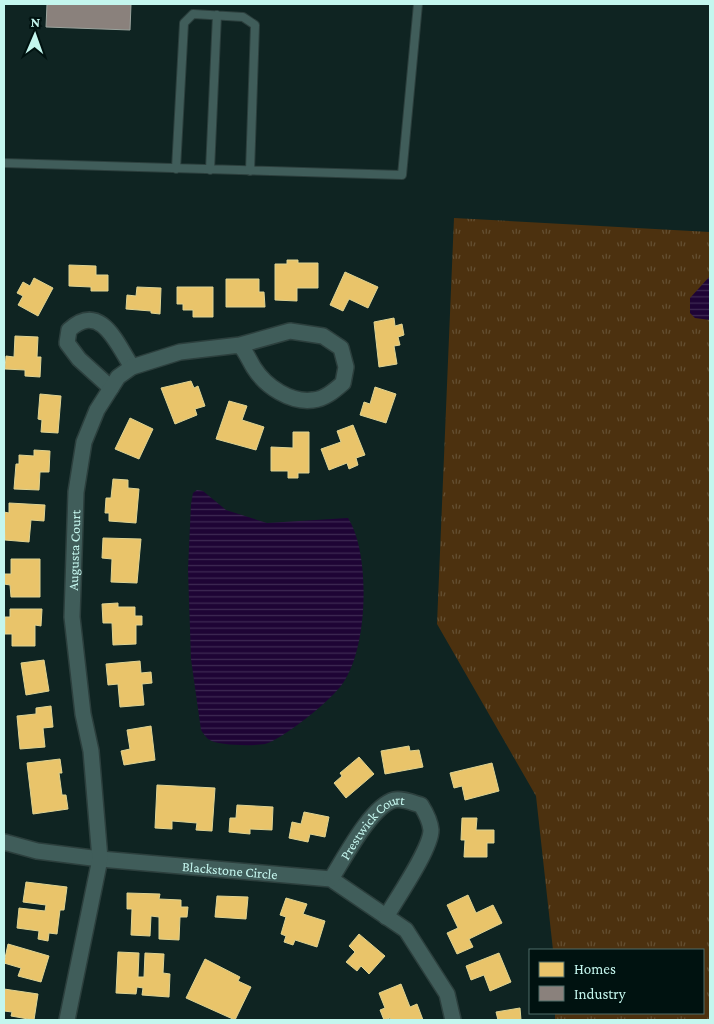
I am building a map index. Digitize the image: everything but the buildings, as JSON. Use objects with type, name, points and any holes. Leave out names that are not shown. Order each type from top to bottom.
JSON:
[{"type":"street","points":[[112,388],[79,359],[67,343],[69,330],[78,322],[92,320],[106,327],[132,368]]},
{"type":"street","name":"Augusta Court","points":[[100,858],[91,751],[83,714],[72,617],[76,492],[84,442],[96,410],[118,377],[152,359],[180,352],[240,345],[290,331],[322,336],[341,348],[346,367],[343,383],[330,394],[313,400],[290,397],[274,389],[254,369],[240,345]]},
{"type":"street","name":"Prestwick Court","points":[[331,879],[374,814],[386,803],[396,799],[421,805],[429,818],[431,832],[425,850],[386,917]]},
{"type":"street","name":"Blackstone Circle","points":[[4,842],[37,851],[331,879],[406,930],[447,994],[453,1020]]},
{"type":"street","points":[[67,1020],[100,858]]},
{"type":"lane","points":[[4,163],[402,176],[418,4]]},
{"type":"lane","points":[[176,169],[184,23],[193,14],[243,17],[254,24],[250,171]]},
{"type":"lane","points":[[210,170],[218,15]]},
{"type":"green space","points":[[454,218],[710,232],[710,1020],[555,1020],[555,1014],[704,1014],[704,949],[553,949],[536,796],[437,624]]},
{"type":"shaded area","points":[[710,276],[710,320],[695,318],[690,313],[690,298]]},
{"type":"shaded area","points":[[197,490],[203,491],[226,510],[267,523],[348,518],[355,534],[360,554],[364,601],[358,648],[351,667],[343,683],[329,699],[295,727],[265,744],[219,743],[208,739],[201,730],[191,659],[188,570],[191,504],[193,493]]}]
